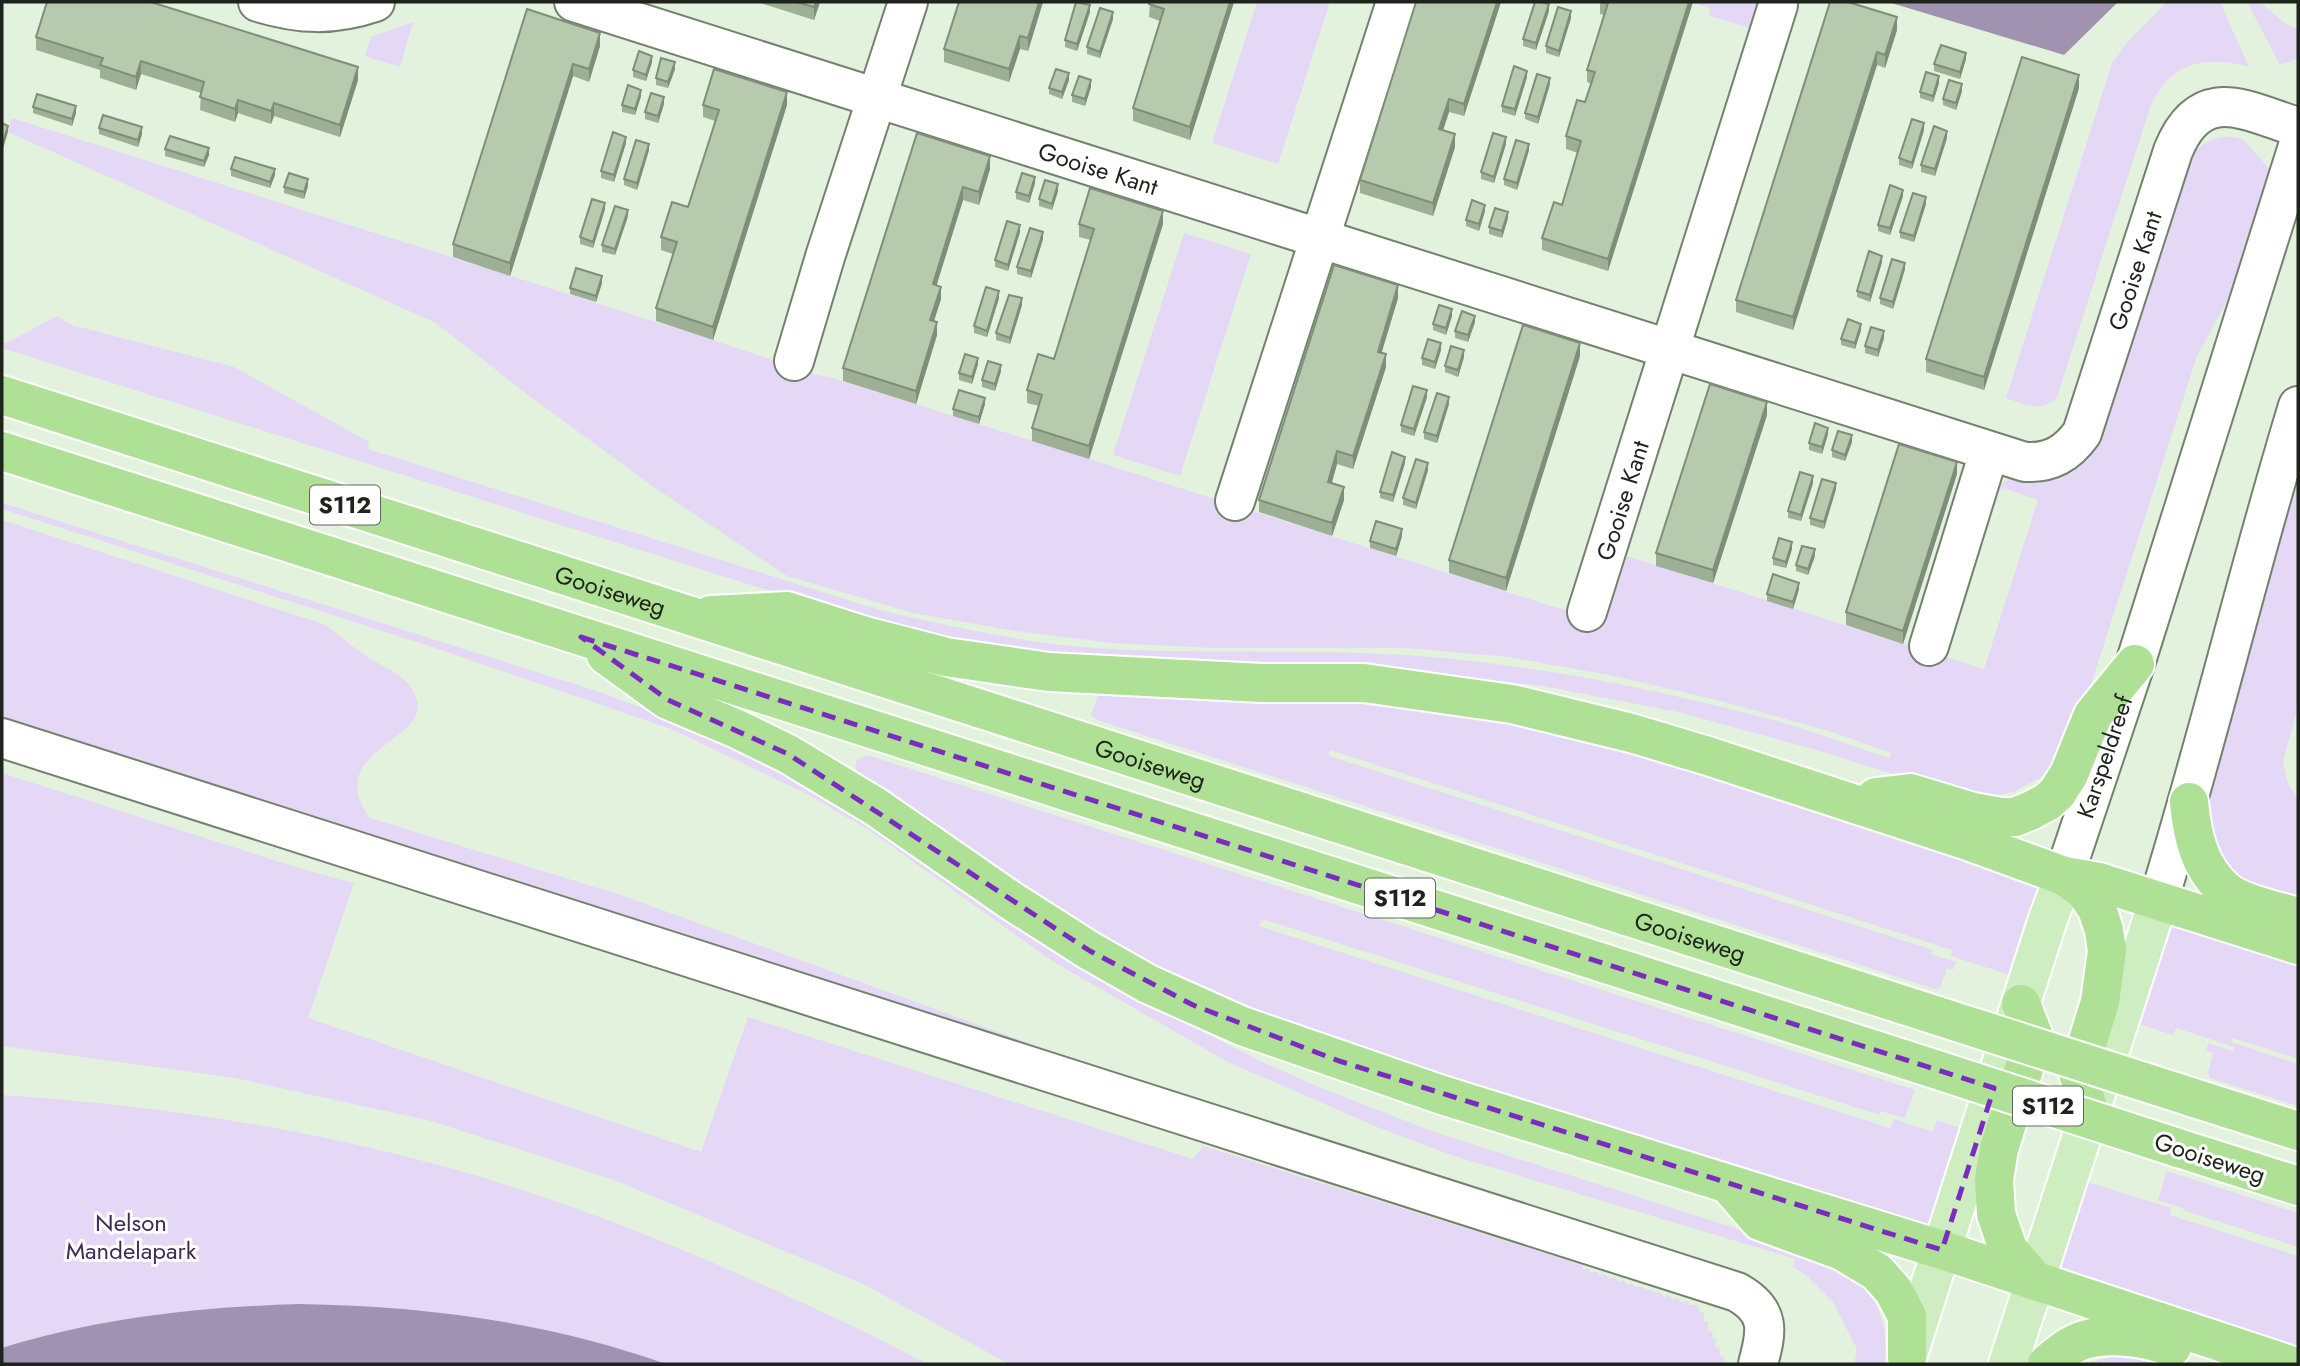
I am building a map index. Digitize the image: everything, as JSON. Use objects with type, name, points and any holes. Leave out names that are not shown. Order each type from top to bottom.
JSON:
[{"type":"highway","name":"Gooiseweg","points":[[2,395],[2298,1131]]},
{"type":"highway","name":"Gooiseweg","points":[[2,452],[2298,1186]]},
{"type":"highway","points":[[689,617],[787,611],[865,636],[946,657],[1049,672],[1262,683],[1364,683],[1512,704],[1631,733],[1850,800],[2064,876],[2099,881],[2298,945]]},
{"type":"highway","points":[[582,637],[668,701],[737,729],[830,779],[876,807],[1010,900],[1148,984],[1242,1026],[1339,1061],[1942,1250],[2287,1364]]},
{"type":"highway","points":[[1850,800],[1910,793],[1973,812],[2001,817],[2015,817],[2030,811],[2057,793],[2069,774],[2093,715],[2135,664]]},
{"type":"highway","points":[[2189,802],[2193,837],[2203,862],[2227,892],[2298,917]]},
{"type":"highway","points":[[2064,876],[2085,891],[2097,909],[2107,951],[2100,1002],[2078,1073],[2089,1112]]},
{"type":"highway","points":[[2021,1004],[2034,1037],[1999,1149],[1994,1179],[1996,1214],[2008,1249],[2035,1281]]},
{"type":"highway","points":[[1728,1184],[1760,1222],[1842,1251],[1877,1272],[1893,1290],[1907,1316],[1906,1361]]},
{"type":"highway","points":[[2047,1364],[2072,1345],[2084,1339],[2101,1337],[2156,1342],[2220,1364]]},
{"type":"main road","name":"Karspeldreef","points":[[1906,1361],[2064,876]]},
{"type":"main road","points":[[2008,1364],[2158,902]]},
{"type":"street","points":[[258,2],[300,13],[327,13],[375,2]]},
{"type":"street","name":"Gooise Kant","points":[[574,2],[2025,462],[2040,463],[2062,455],[2082,433],[2173,151],[2186,126],[2202,113],[2223,106],[2239,107],[2298,127]]},
{"type":"street","points":[[794,361],[908,2]]},
{"type":"street","points":[[1235,501],[1396,2]]},
{"type":"street","name":"Gooise Kant","points":[[1587,612],[1778,5]]},
{"type":"street","name":"Karspeldreef","points":[[2064,876],[2135,664],[2298,146]]},
{"type":"street","points":[[2158,902],[2189,802],[2252,564],[2298,405]]},
{"type":"street","points":[[1929,646],[1989,452]]},
{"type":"street","points":[[2,738],[1737,1292],[1759,1309],[1764,1320],[1766,1331],[1758,1364]]},
{"type":"highlighted area","points":[[581,637],[1994,1088],[1942,1250],[1339,1061],[1193,1005],[1090,951],[788,754],[668,700]]},
{"type":"green space","points":[[1257,2],[1330,2],[1278,164],[1212,143]]},
{"type":"green space","points":[[1691,2],[1759,2],[1750,28],[1709,16],[1711,9]]},
{"type":"green space","points":[[2167,2],[2220,2],[2249,67],[2233,63],[2204,63],[2190,66],[2167,80],[2150,108],[2057,397],[2046,405],[2039,406],[2006,398],[2112,63],[2129,40]]},
{"type":"green space","points":[[2247,2],[2260,2],[2286,24],[2298,29],[2297,59],[2280,65]]},
{"type":"green space","points":[[413,22],[400,67],[365,56],[371,37]]},
{"type":"green space","points":[[12,118],[713,340],[812,374],[916,404],[1605,623],[1627,556],[1984,669],[2038,500],[2003,488],[2000,490],[2002,483],[2011,478],[2030,482],[2055,480],[2082,465],[2101,440],[2188,163],[2198,149],[2219,138],[2244,140],[2272,172],[2250,259],[2197,356],[2076,731],[2049,770],[2040,778],[2013,792],[1987,797],[1952,793],[1820,751],[1678,712],[1543,686],[1412,672],[1187,668],[981,647],[798,600],[2,348],[2,342],[7,343],[57,316],[72,325],[234,367],[369,442],[368,449],[880,610],[959,628],[1093,648],[1380,654],[1513,666],[1695,700],[1784,723],[1889,758],[1891,753],[1835,733],[1721,701],[1614,676],[1508,657],[1408,648],[1212,648],[1112,643],[1016,631],[913,613],[787,576],[655,488],[528,395],[436,323],[8,132]]},
{"type":"green space","points":[[1184,233],[1251,254],[1180,476],[1113,455]]},
{"type":"green space","points":[[2298,445],[2298,706],[2283,762],[2288,784],[2298,799],[2298,905],[2245,882],[2227,867],[2216,846],[2205,810]]},
{"type":"green space","points":[[2,503],[597,691],[664,716],[800,780],[1143,1001],[1256,1059],[1316,1086],[1432,1131],[1828,1258],[1858,1281],[1873,1298],[1883,1326],[1886,1345],[1884,1364],[1854,1364],[1857,1349],[1833,1302],[1807,1276],[1793,1267],[1795,1259],[1454,1156],[1377,1127],[1228,1062],[1052,961],[869,830],[805,793],[671,729],[432,647],[2,509]]},
{"type":"green space","points":[[2,520],[326,625],[363,654],[401,677],[409,685],[418,704],[414,719],[370,758],[360,774],[358,793],[370,818],[621,895],[1067,1057],[2,716]]},
{"type":"green space","points":[[1099,692],[1277,694],[1473,712],[1651,754],[2042,886],[2016,977],[1951,956],[1952,950],[1330,750],[1329,756],[1933,950],[1930,954],[1956,962],[1953,970],[1947,968],[1940,988],[1935,989],[1097,720],[1091,715]]},
{"type":"green space","points":[[867,755],[1915,1090],[1905,1118],[1880,1111],[1880,1115],[1262,919],[1259,926],[1890,1128],[1894,1119],[1933,1132],[1937,1120],[1966,1130],[1934,1230],[1291,1029],[1114,948],[871,785],[856,769],[859,759]]},
{"type":"green space","points":[[2,773],[305,870],[354,883],[308,1018],[701,1152],[748,1017],[1193,1159],[1203,1146],[1583,1265],[1582,1269],[1598,1272],[1599,1275],[1605,1274],[1610,1279],[1614,1277],[1619,1282],[1623,1280],[1628,1285],[1632,1283],[1635,1287],[1643,1287],[1654,1293],[1659,1292],[1665,1297],[1668,1295],[1674,1300],[1677,1298],[1681,1302],[1688,1301],[1690,1305],[1697,1305],[1700,1312],[1704,1313],[1704,1321],[1708,1322],[1708,1330],[1713,1333],[1712,1339],[1716,1339],[1715,1346],[1724,1357],[1724,1364],[1009,1364],[861,1283],[614,1180],[431,1121],[235,1078],[2,1046]]},
{"type":"green space","points":[[2164,921],[2298,960],[2298,1059],[2233,1038],[2231,1042],[2298,1064],[2298,1106],[2210,1078],[2208,1072],[2213,1053],[2206,1050],[2208,1043],[2233,1051],[2234,1047],[2176,1028],[2173,1035],[2132,1022]]},
{"type":"green space","name":"Nelson Mandelapark","points":[[2,1095],[131,1107],[259,1125],[385,1151],[510,1186],[681,1249],[868,1333],[928,1364],[2,1364]]},
{"type":"green space","points":[[2167,1171],[2298,1213],[2298,1247],[2158,1200]]},
{"type":"green space","points":[[2081,1180],[2171,1208],[2170,1215],[2298,1256],[2298,1353],[2091,1281],[2059,1267]]},
{"type":"green space","points":[[2116,1356],[2135,1356],[2164,1364],[2084,1364]]},
{"type":"shaded area","points":[[1888,2],[2118,2],[2064,55]]},
{"type":"shaded area","points":[[300,1304],[393,1308],[486,1319],[577,1337],[666,1364],[2,1364],[2,1348],[75,1329],[187,1311]]},
{"type":"building","points":[[47,2],[151,2],[358,67],[340,125],[274,103],[271,111],[238,100],[235,109],[200,97],[204,82],[141,61],[136,77],[100,65],[103,58],[36,37]]},
{"type":"building","points":[[796,2],[816,2],[814,7]]},
{"type":"building","points":[[959,2],[1039,2],[1028,38],[1020,36],[1009,69],[944,49]]},
{"type":"building","points":[[1076,2],[1090,5],[1077,44],[1065,40]]},
{"type":"building","points":[[1230,2],[1190,127],[1133,108],[1164,9],[1149,4]]},
{"type":"building","points":[[1416,2],[1497,2],[1464,104],[1449,99],[1439,129],[1455,134],[1433,203],[1360,180]]},
{"type":"building","points":[[1535,2],[1549,4],[1536,43],[1523,39]]},
{"type":"building","points":[[1603,2],[1689,2],[1608,259],[1542,238],[1554,202],[1562,205],[1581,141],[1566,136],[1577,100],[1585,102],[1595,72],[1587,70],[1608,3]]},
{"type":"building","points":[[1830,2],[1848,2],[1897,17],[1885,55],[1877,52],[1793,317],[1736,300]]},
{"type":"building","points":[[1558,7],[1571,11],[1559,51],[1546,46]]},
{"type":"building","points":[[1100,8],[1113,12],[1100,52],[1087,47]]},
{"type":"building","points":[[527,9],[600,33],[589,69],[573,64],[510,263],[453,244]]},
{"type":"building","points":[[1941,45],[1966,53],[1960,72],[1934,64]]},
{"type":"building","points":[[639,51],[652,56],[646,75],[633,70]]},
{"type":"building","points":[[2022,57],[2079,75],[1984,377],[1926,359]]},
{"type":"building","points":[[661,58],[675,62],[668,82],[656,78]]},
{"type":"building","points":[[1514,66],[1527,71],[1515,109],[1502,106]]},
{"type":"building","points":[[714,69],[787,92],[713,327],[656,308],[677,242],[661,237],[672,202],[688,207],[719,110],[703,105]]},
{"type":"building","points":[[1056,69],[1069,73],[1062,92],[1049,88]]},
{"type":"building","points":[[1926,72],[1939,76],[1933,96],[1920,92]]},
{"type":"building","points":[[1537,74],[1550,78],[1538,117],[1525,113]]},
{"type":"building","points":[[1079,76],[1091,80],[1085,99],[1072,95]]},
{"type":"building","points":[[1949,80],[1962,84],[1956,103],[1943,99]]},
{"type":"building","points":[[628,85],[641,90],[635,109],[622,105]]},
{"type":"building","points":[[651,93],[664,97],[658,116],[645,112]]},
{"type":"building","points":[[37,94],[76,106],[72,119],[33,107]]},
{"type":"building","points":[[103,115],[142,127],[138,140],[99,128]]},
{"type":"building","points":[[1912,119],[1924,123],[1912,163],[1899,158]]},
{"type":"building","points":[[2,123],[8,126],[2,145]]},
{"type":"building","points":[[1934,126],[1947,131],[1935,169],[1921,165]]},
{"type":"building","points":[[613,132],[626,137],[614,175],[601,171]]},
{"type":"building","points":[[917,133],[990,156],[979,192],[963,187],[933,284],[941,287],[930,320],[937,322],[916,391],[843,368]]},
{"type":"building","points":[[1493,133],[1506,137],[1494,177],[1481,172]]},
{"type":"building","points":[[170,136],[209,148],[204,161],[165,149]]},
{"type":"building","points":[[636,140],[649,144],[637,183],[624,179]]},
{"type":"building","points":[[1516,140],[1529,144],[1517,183],[1504,179]]},
{"type":"building","points":[[235,157],[275,169],[270,182],[231,169]]},
{"type":"building","points":[[289,173],[308,179],[304,192],[284,187]]},
{"type":"building","points":[[1022,173],[1035,177],[1029,196],[1016,192]]},
{"type":"building","points":[[1045,180],[1058,184],[1052,204],[1039,199]]},
{"type":"building","points":[[1890,185],[1903,190],[1890,228],[1878,225]]},
{"type":"building","points":[[1090,188],[1163,211],[1089,446],[1032,428],[1042,395],[1027,390],[1038,354],[1054,359],[1094,229],[1079,224]]},
{"type":"building","points":[[1913,193],[1926,197],[1914,236],[1900,232]]},
{"type":"building","points":[[592,199],[605,203],[593,242],[580,237]]},
{"type":"building","points":[[1472,200],[1485,205],[1479,224],[1466,220]]},
{"type":"building","points":[[615,206],[628,210],[615,249],[602,245]]},
{"type":"building","points":[[1495,208],[1508,212],[1502,231],[1489,227]]},
{"type":"building","points":[[1007,221],[1020,225],[1008,265],[995,260]]},
{"type":"building","points":[[1030,228],[1043,232],[1031,271],[1017,267]]},
{"type":"building","points":[[1869,251],[1882,256],[1870,295],[1857,291]]},
{"type":"building","points":[[1892,259],[1905,263],[1893,302],[1880,298]]},
{"type":"building","points":[[1334,265],[1398,285],[1378,352],[1386,354],[1353,456],[1337,451],[1328,482],[1344,487],[1332,523],[1259,500]]},
{"type":"building","points":[[576,268],[602,276],[596,296],[570,288]]},
{"type":"building","points":[[986,287],[999,291],[987,331],[974,326]]},
{"type":"building","points":[[1009,295],[1022,298],[1010,338],[996,333]]},
{"type":"building","points":[[1439,305],[1452,309],[1446,328],[1433,324]]},
{"type":"building","points":[[1462,311],[1475,316],[1468,335],[1455,331]]},
{"type":"building","points":[[1848,319],[1861,324],[1855,343],[1841,339]]},
{"type":"building","points":[[1523,325],[1580,343],[1506,578],[1449,560]]},
{"type":"building","points":[[1871,327],[1884,331],[1878,350],[1865,346]]},
{"type":"building","points":[[1428,339],[1441,343],[1435,362],[1422,358]]},
{"type":"building","points":[[1451,346],[1464,350],[1458,370],[1445,366]]},
{"type":"building","points":[[965,354],[978,358],[972,377],[959,373]]},
{"type":"building","points":[[988,361],[1001,365],[995,384],[982,380]]},
{"type":"building","points":[[1710,384],[1767,402],[1713,570],[1656,553]]},
{"type":"building","points":[[1413,386],[1427,390],[1414,429],[1401,425]]},
{"type":"building","points":[[959,390],[985,398],[979,417],[953,409]]},
{"type":"building","points":[[1437,393],[1449,397],[1437,436],[1424,432]]},
{"type":"building","points":[[1815,423],[1828,428],[1822,447],[1809,443]]},
{"type":"building","points":[[1838,431],[1852,435],[1845,455],[1832,450]]},
{"type":"building","points":[[1899,444],[1957,462],[1903,631],[1846,612]]},
{"type":"building","points":[[1392,452],[1405,457],[1393,495],[1380,492]]},
{"type":"building","points":[[1416,459],[1428,463],[1416,503],[1403,498]]},
{"type":"building","points":[[1800,472],[1813,476],[1801,515],[1788,511]]},
{"type":"building","points":[[1822,479],[1836,483],[1824,522],[1810,518]]},
{"type":"building","points":[[1376,521],[1402,529],[1396,549],[1370,541]]},
{"type":"building","points":[[1779,538],[1792,542],[1786,562],[1773,558]]},
{"type":"building","points":[[1802,546],[1815,549],[1808,569],[1796,565]]},
{"type":"building","points":[[1773,574],[1799,583],[1793,602],[1767,594]]}]
